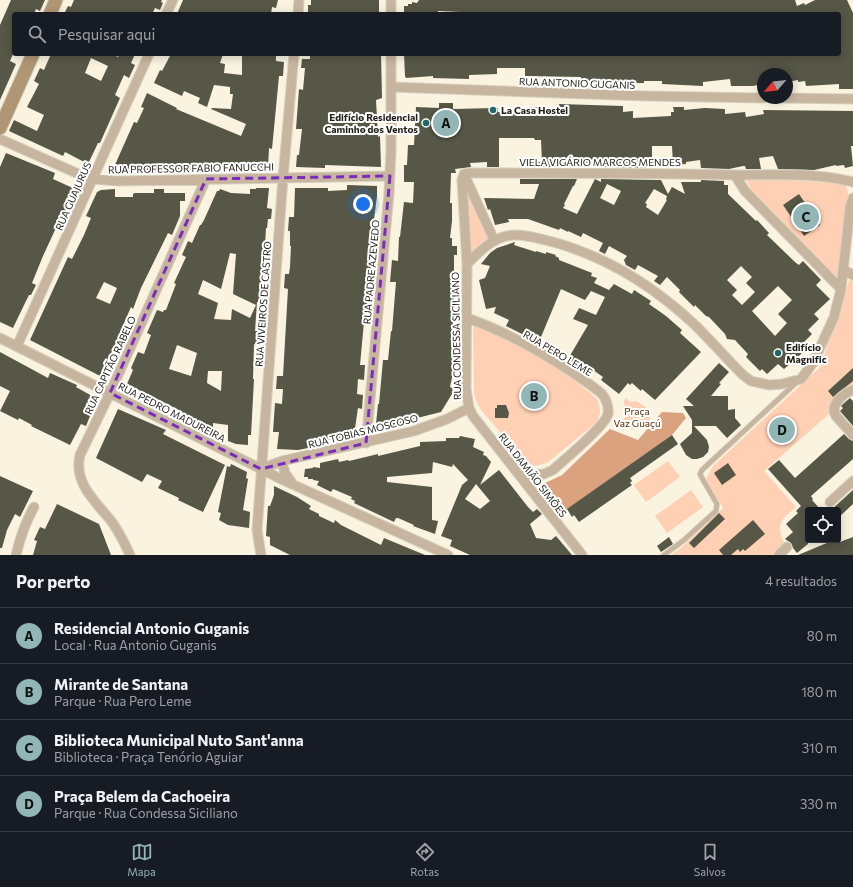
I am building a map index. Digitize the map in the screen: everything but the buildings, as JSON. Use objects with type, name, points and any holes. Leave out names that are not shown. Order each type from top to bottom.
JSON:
[{"type":"main road","points":[[51,12],[56,0]]},
{"type":"main road","points":[[0,128],[32,56]]},
{"type":"street","points":[[167,12],[172,0]]},
{"type":"street","points":[[298,12],[299,0]]},
{"type":"street","points":[[391,0],[391,12]]},
{"type":"street","name":"RUA GUAJURUS","points":[[17,346],[148,56]]},
{"type":"street","name":"RUA VIVEIROS DE CASTRO","points":[[261,555],[257,530],[261,469],[294,56]]},
{"type":"street","name":"RUA PADRE AZEVEDO","points":[[366,443],[390,176],[391,56]]},
{"type":"street","name":"RUA ANTONIO GUGANIS","points":[[391,87],[646,96],[757,98]]},
{"type":"street","points":[[793,98],[853,99]]},
{"type":"street","name":"RUA PROFESSOR FABIO FANUCCHI","points":[[0,139],[69,171],[93,179],[118,181],[390,176]]},
{"type":"street","name":"VIELA VIGÁRIO MARCOS MENDES","points":[[464,174],[672,173],[807,175],[840,178],[853,182]]},
{"type":"street","points":[[464,174],[494,240]]},
{"type":"street","name":"RUA CONDESSA SICILIANO","points":[[464,174],[462,180],[467,264],[466,389],[469,408]]},
{"type":"street","points":[[735,175],[745,191],[841,290]]},
{"type":"street","name":"RUA CAPITÃO RABELO","points":[[130,555],[113,524],[87,491],[80,477],[78,465],[80,455],[110,393],[206,179]]},
{"type":"street","points":[[801,379],[813,364],[832,322],[841,290],[850,208],[853,198]]},
{"type":"street","name":"RUA CONDESSA SICILIANO","points":[[467,264],[494,240],[504,236],[532,236],[563,245],[594,257],[643,284],[696,326],[743,375],[751,381],[769,385],[782,384],[801,379]]},
{"type":"street","points":[[844,270],[853,275]]},
{"type":"street","name":"RUA PERO LEME","points":[[467,318],[502,333],[548,357],[586,381],[602,394],[606,401],[608,409],[607,416],[601,425],[553,470],[544,474],[520,475]]},
{"type":"street","name":"RUA PEDRO MADUREIRA","points":[[0,338],[261,469],[448,555]]},
{"type":"street","points":[[853,390],[848,392],[835,404],[833,408],[836,416],[853,435]]},
{"type":"street","name":"RUA TOBIAS MOSCOSO","points":[[261,469],[282,461],[366,443],[420,429],[447,419],[469,408]]},
{"type":"street","name":"RUA DAMIÃO SIMÕES","points":[[469,408],[473,416],[501,453],[582,555]]},
{"type":"street","points":[[282,461],[285,474],[292,483]]},
{"type":"street","points":[[830,502],[853,481]]},
{"type":"street","points":[[16,555],[26,522],[34,507]]},
{"type":"street","points":[[779,555],[787,547]]},
{"type":"lane","points":[[664,555],[684,540],[716,511],[717,504],[702,478],[701,472],[801,379]]},
{"type":"highlighted area","points":[[390,176],[366,443],[261,469],[110,393],[206,179]]},
{"type":"green space","points":[[752,177],[845,184],[850,198],[847,202],[844,217],[844,237],[840,281],[751,190],[747,181]]},
{"type":"green space","points":[[468,190],[488,241],[469,258]]},
{"type":"green space","points":[[853,279],[853,393],[764,471],[796,507],[781,522],[780,531],[785,544],[773,555],[671,555],[681,548],[723,508],[706,479],[713,466],[820,367],[849,281]]},
{"type":"green space","points":[[475,325],[478,325],[560,367],[597,399],[600,413],[597,422],[547,463],[535,466],[527,463],[481,410],[476,401],[474,394],[473,328]]},
{"type":"green space","name":"Praça Vaz Guaçú","points":[[626,398],[630,402],[636,401],[646,407],[650,418],[649,422],[636,429],[630,429],[622,426],[625,416],[624,401]]},
{"type":"green space","points":[[668,461],[680,477],[646,502],[634,485]]},
{"type":"green space","points":[[691,490],[703,507],[667,533],[655,516]]},
{"type":"shaded area","points":[[662,412],[683,413],[686,418],[672,435],[560,515],[539,486],[562,475],[610,429],[638,440]]},
{"type":"place","name":"La Casa Hostel","points":[[493,110]]},
{"type":"place","name":"Edifício Residencial Caminho dos Ventos","points":[[426,123]]},
{"type":"place","name":"Residencial Antonio Guganis","points":[[446,123]]},
{"type":"place","name":"Biblioteca Municipal Nuto Sant'anna","points":[[806,217]]},
{"type":"place","name":"Edifício Magnific","points":[[778,353]]},
{"type":"place","name":"Mirante de Santana","points":[[534,396]]},
{"type":"place","name":"Praça Belem da Cachoeira","points":[[782,430]]}]
